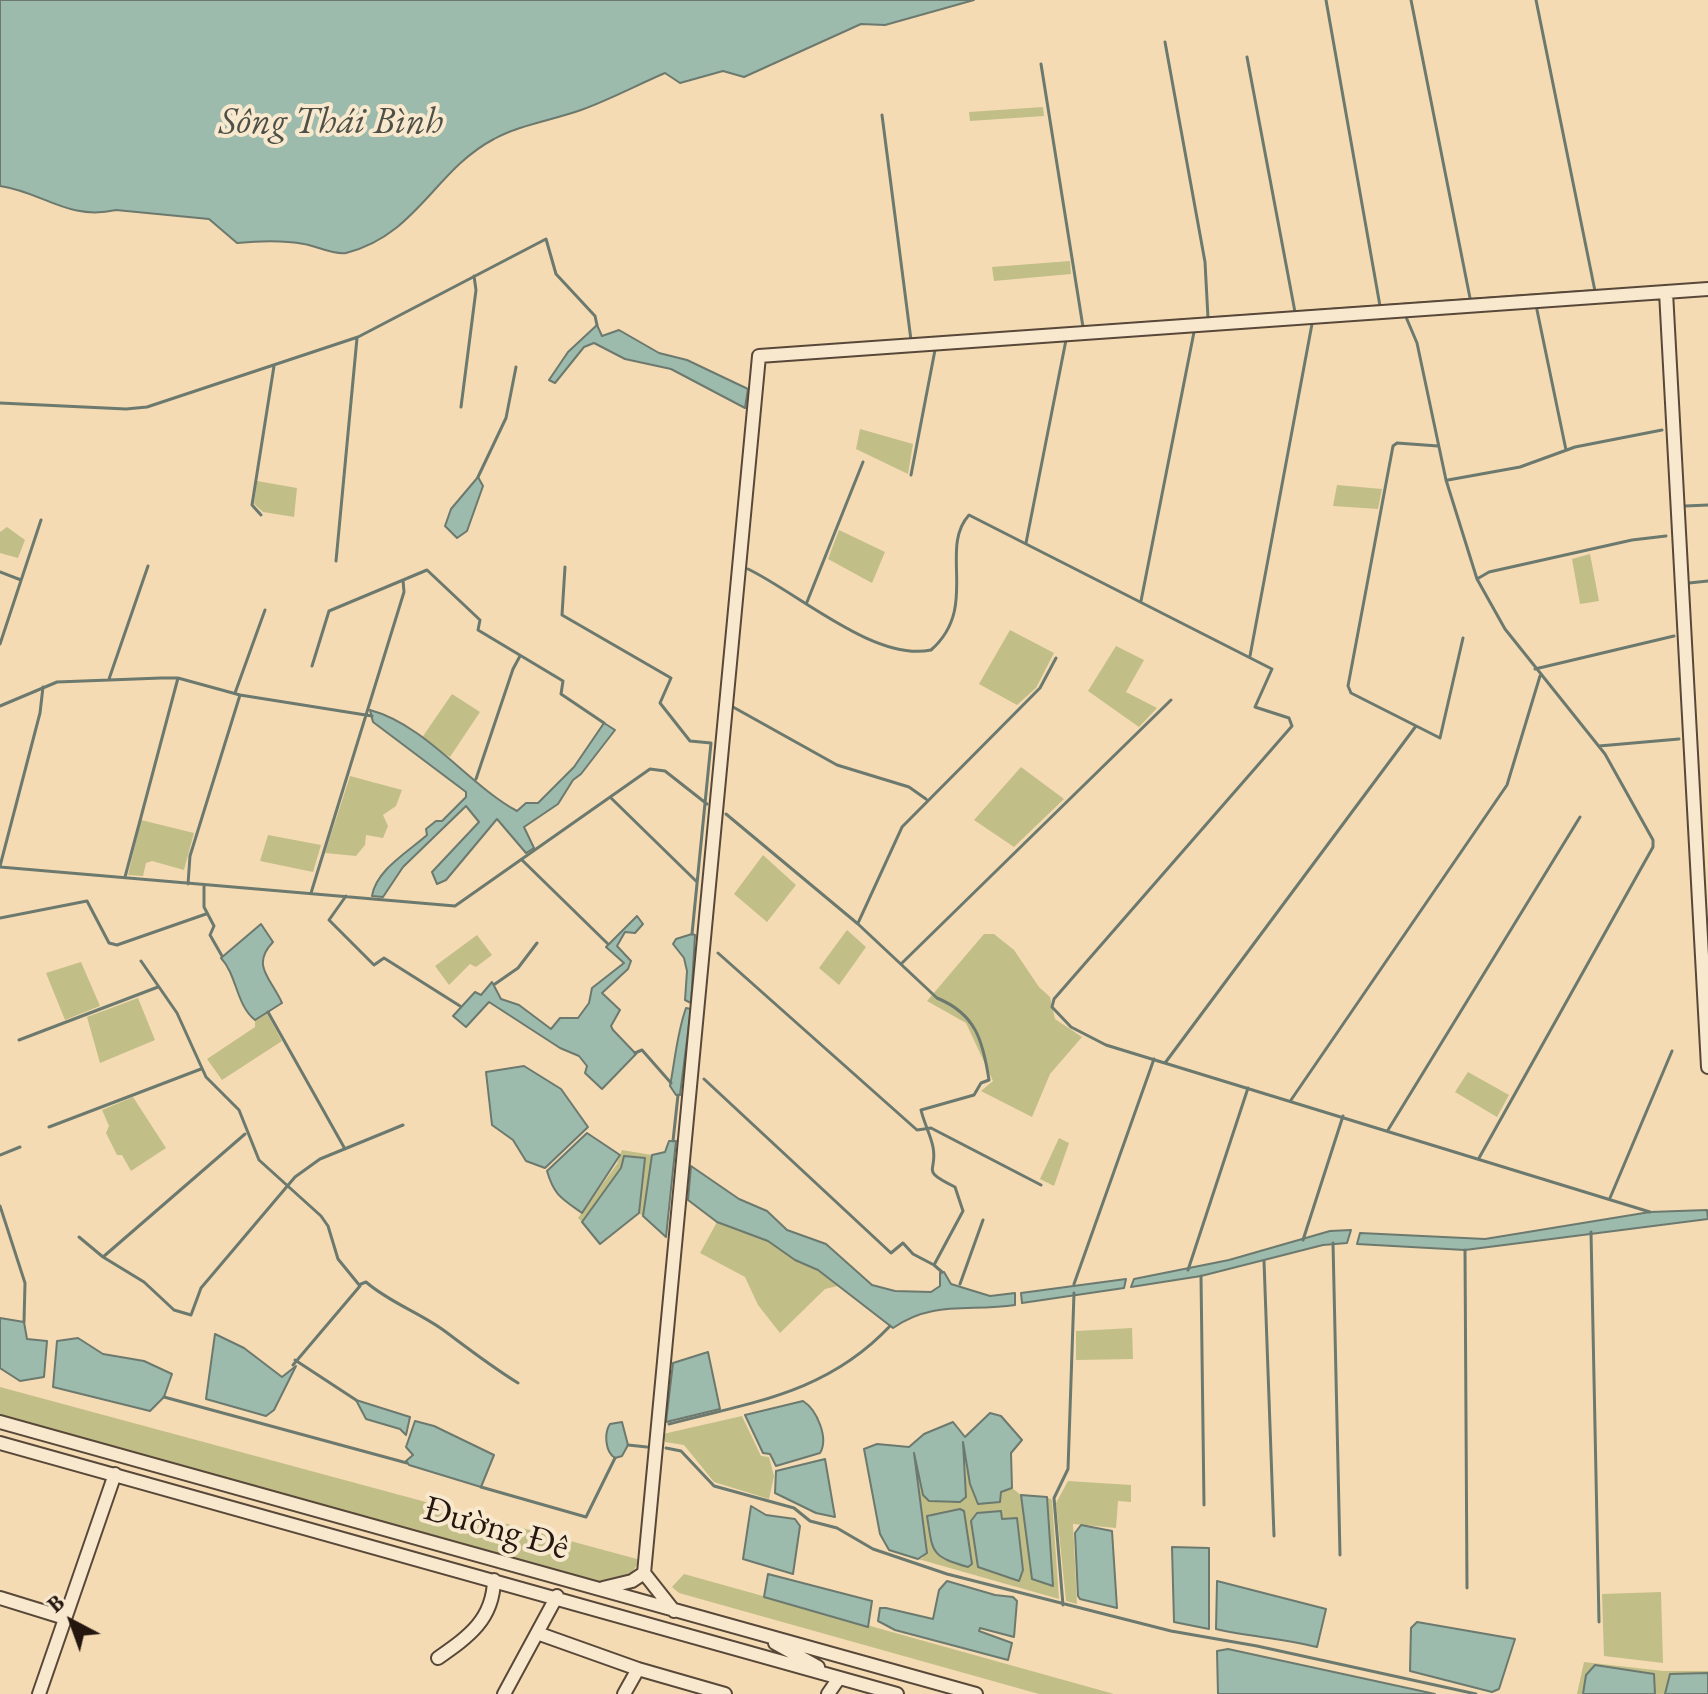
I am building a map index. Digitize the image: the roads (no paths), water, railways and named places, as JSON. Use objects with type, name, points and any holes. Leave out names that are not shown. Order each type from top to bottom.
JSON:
[{"type":"street","points":[[674,1611],[644,1573],[759,356],[1708,289]]},
{"type":"street","points":[[1666,292],[1708,1067]]},
{"type":"street","name":"Đường Đê","points":[[0,1422],[976,1694]]},
{"type":"street","name":"Đường Đê","points":[[0,1443],[557,1596],[897,1694]]},
{"type":"street","points":[[96,1447],[118,1475]]},
{"type":"street","points":[[39,1694],[118,1475],[142,1464],[172,1469]]},
{"type":"street","points":[[599,1589],[632,1581],[644,1573]]},
{"type":"street","points":[[438,1658],[483,1621],[490,1609],[494,1580]]},
{"type":"street","points":[[504,1694],[557,1596]]},
{"type":"street","points":[[0,1598],[65,1618]]},
{"type":"street","points":[[756,1632],[839,1678],[828,1694]]},
{"type":"street","points":[[537,1633],[638,1669],[721,1693]]},
{"type":"street","points":[[624,1694],[638,1669]]},
{"type":"water","name":"Sông Thái Bình","points":[[0,0],[974,0],[885,25],[861,24],[744,77],[723,71],[680,83],[665,73],[581,110],[514,130],[474,152],[391,232],[370,244],[341,253],[287,242],[237,243],[209,219],[116,210],[84,212],[0,186]]},
{"type":"water","points":[[597,325],[602,336],[619,330],[659,353],[687,360],[748,389],[745,408],[671,369],[625,359],[594,343],[584,347],[555,383],[549,380],[568,352]]},
{"type":"water","points":[[478,477],[483,486],[467,531],[457,538],[445,526],[451,509]]},
{"type":"water","points":[[370,710],[410,728],[517,811],[526,803],[538,803],[574,767],[604,723],[615,730],[573,780],[558,804],[524,827],[534,848],[526,853],[497,819],[446,880],[437,884],[432,872],[479,822],[466,806],[403,867],[383,897],[372,896],[386,870],[427,835],[426,829],[436,821],[442,821],[466,797],[466,792],[373,722]]},
{"type":"water","points":[[637,916],[643,924],[635,933],[625,932],[617,946],[631,961],[628,969],[602,993],[620,1010],[611,1026],[613,1030],[636,1054],[602,1089],[585,1073],[587,1066],[579,1056],[560,1048],[489,1002],[466,1027],[453,1016],[475,992],[481,995],[492,982],[501,999],[519,1005],[551,1029],[560,1018],[578,1018],[589,1003],[592,988],[624,963],[606,947]]},
{"type":"water","points":[[261,924],[273,942],[263,958],[263,966],[282,1003],[255,1020],[244,1006],[221,958]]},
{"type":"water","points":[[695,935],[691,1003],[685,1000],[687,971],[684,958],[673,944],[676,939]]},
{"type":"water","points":[[686,1008],[691,1009],[680,1095],[676,1095],[670,1086]]},
{"type":"water","points":[[524,1066],[561,1089],[588,1127],[545,1168],[526,1161],[513,1140],[492,1125],[486,1072]]},
{"type":"water","points":[[587,1133],[620,1155],[582,1213],[559,1195],[547,1171]]},
{"type":"water","points":[[669,1141],[676,1141],[666,1237],[643,1216],[652,1155],[665,1152]]},
{"type":"water","points":[[624,1156],[645,1158],[639,1213],[600,1244],[582,1222],[621,1168]]},
{"type":"water","points":[[691,1166],[739,1199],[767,1211],[787,1230],[826,1244],[872,1285],[895,1291],[931,1292],[940,1286],[940,1273],[944,1272],[951,1284],[990,1296],[1015,1293],[1015,1305],[937,1310],[908,1319],[893,1328],[818,1270],[795,1260],[768,1241],[717,1222],[688,1200]]},
{"type":"water","points":[[1707,1210],[1708,1219],[1465,1250],[1357,1244],[1360,1233],[1485,1239],[1650,1212]]},
{"type":"water","points":[[1351,1230],[1347,1243],[1323,1245],[1201,1276],[1131,1287],[1134,1279],[1229,1260],[1330,1231]]},
{"type":"water","points":[[1126,1279],[1124,1288],[1022,1303],[1021,1293]]},
{"type":"water","points":[[0,1318],[24,1322],[27,1339],[47,1341],[44,1377],[20,1381],[0,1368]]},
{"type":"water","points":[[215,1334],[244,1348],[282,1377],[296,1366],[274,1410],[266,1416],[206,1399]]},
{"type":"water","points":[[78,1338],[103,1354],[144,1361],[172,1374],[164,1397],[150,1411],[53,1387],[57,1341]]},
{"type":"water","points":[[708,1352],[720,1409],[666,1422],[673,1363]]},
{"type":"water","points":[[356,1400],[410,1417],[406,1435],[400,1429],[366,1419]]},
{"type":"water","points":[[803,1401],[820,1425],[823,1440],[820,1453],[776,1466],[770,1454],[763,1453],[745,1415]]},
{"type":"water","points":[[990,1413],[1001,1416],[1022,1440],[1011,1453],[1012,1488],[1001,1492],[1000,1502],[978,1504],[970,1484],[963,1442],[966,1497],[960,1502],[929,1501],[923,1495],[914,1453],[927,1553],[918,1559],[889,1550],[880,1534],[864,1449],[877,1444],[909,1447],[924,1434],[953,1422],[965,1437]]},
{"type":"water","points":[[415,1421],[434,1426],[494,1455],[481,1487],[409,1465],[406,1461],[413,1455],[406,1447]]},
{"type":"water","points":[[622,1422],[628,1445],[622,1456],[615,1458],[607,1447],[607,1432],[610,1424]]},
{"type":"water","points":[[825,1459],[835,1517],[816,1513],[775,1493],[776,1471]]},
{"type":"water","points":[[1021,1495],[1047,1497],[1053,1586],[1032,1579]]},
{"type":"water","points":[[751,1506],[766,1515],[795,1519],[800,1526],[793,1574],[743,1559]]},
{"type":"water","points":[[960,1509],[964,1511],[972,1564],[968,1567],[940,1556],[933,1545],[927,1516]]},
{"type":"water","points":[[1001,1511],[1002,1519],[1017,1518],[1023,1570],[1019,1581],[978,1567],[971,1521],[977,1513]]},
{"type":"water","points":[[1081,1525],[1112,1531],[1117,1608],[1078,1596],[1075,1533]]},
{"type":"water","points":[[1172,1547],[1209,1548],[1209,1629],[1174,1622]]},
{"type":"water","points":[[768,1574],[872,1601],[868,1627],[764,1597]]},
{"type":"water","points":[[947,1581],[1013,1597],[1017,1601],[1014,1637],[980,1628],[979,1631],[1012,1643],[1008,1660],[895,1630],[878,1621],[880,1608],[933,1619],[939,1590]]},
{"type":"water","points":[[1217,1581],[1326,1609],[1317,1647],[1216,1629]]},
{"type":"water","points":[[1417,1622],[1515,1639],[1499,1689],[1492,1692],[1410,1671],[1411,1628]]},
{"type":"water","points":[[1228,1649],[1435,1694],[1218,1694],[1217,1651]]},
{"type":"water","points":[[1595,1665],[1654,1674],[1655,1694],[1583,1694],[1586,1675]]},
{"type":"water","points":[[1708,1673],[1708,1694],[1665,1694],[1670,1674]]},
{"type":"waterway","points":[[1326,0],[1380,306]]},
{"type":"waterway","points":[[1411,0],[1470,298]]},
{"type":"waterway","points":[[1536,0],[1595,291]]},
{"type":"waterway","points":[[1165,42],[1205,262],[1208,318]]},
{"type":"waterway","points":[[1247,57],[1295,312]]},
{"type":"waterway","points":[[1041,64],[1083,327]]},
{"type":"waterway","points":[[882,115],[911,340]]},
{"type":"waterway","points":[[0,403],[126,409],[147,407],[358,337],[546,239],[556,274],[595,316],[597,325]]},
{"type":"waterway","points":[[461,407],[476,290],[474,276]]},
{"type":"waterway","points":[[1099,326],[1590,291]]},
{"type":"waterway","points":[[1537,310],[1566,450]]},
{"type":"waterway","points":[[1406,317],[1417,343],[1446,480],[1477,579],[1505,629],[1605,754],[1653,840],[1653,847],[1479,1158]]},
{"type":"waterway","points":[[1250,656],[1312,324]]},
{"type":"waterway","points":[[1141,601],[1194,332]]},
{"type":"waterway","points":[[336,561],[357,338]]},
{"type":"waterway","points":[[1026,543],[1066,340]]},
{"type":"waterway","points":[[911,475],[935,350]]},
{"type":"waterway","points":[[261,515],[252,505],[274,366]]},
{"type":"waterway","points":[[478,477],[506,418],[516,367]]},
{"type":"waterway","points":[[1448,480],[1520,467],[1575,447],[1662,430]]},
{"type":"waterway","points":[[1438,446],[1397,443],[1393,446],[1348,686],[1351,693],[1440,738],[1463,638]]},
{"type":"waterway","points":[[807,602],[863,462]]},
{"type":"waterway","points":[[1685,506],[1708,505]]},
{"type":"waterway","points":[[748,569],[862,636],[909,651],[931,650],[945,633],[953,616],[957,544],[960,529],[969,515],[1272,669],[1255,707],[1289,718],[1292,726],[1054,999],[1052,1007],[1071,1027],[1106,1045],[1650,1212]]},
{"type":"waterway","points":[[0,644],[41,520]]},
{"type":"waterway","points":[[1477,579],[1489,572],[1632,540],[1666,536]]},
{"type":"waterway","points":[[109,679],[148,566]]},
{"type":"waterway","points":[[565,567],[562,615],[671,678],[660,703],[690,741],[711,743],[692,934]]},
{"type":"waterway","points":[[312,666],[329,611],[427,570],[480,620],[478,630],[563,681],[561,694],[604,723]]},
{"type":"waterway","points":[[0,572],[21,580]]},
{"type":"waterway","points":[[311,893],[404,592],[403,580]]},
{"type":"waterway","points":[[1689,583],[1708,581]]},
{"type":"waterway","points":[[235,693],[265,610]]},
{"type":"waterway","points":[[1535,669],[1674,636]]},
{"type":"waterway","points":[[476,779],[520,656]]},
{"type":"waterway","points":[[858,923],[902,827],[1040,688],[1056,658]]},
{"type":"waterway","points":[[1291,1100],[1507,785],[1540,676]]},
{"type":"waterway","points":[[0,706],[57,682],[178,678],[240,695],[372,716]]},
{"type":"waterway","points":[[125,877],[178,678]]},
{"type":"waterway","points":[[0,866],[40,713],[43,687]]},
{"type":"waterway","points":[[188,884],[190,856],[240,695]]},
{"type":"waterway","points":[[902,963],[1171,700]]},
{"type":"waterway","points":[[733,707],[837,765],[909,787],[926,799]]},
{"type":"waterway","points":[[1165,1063],[1416,726]]},
{"type":"waterway","points":[[1599,746],[1679,739]]},
{"type":"waterway","points":[[0,867],[455,906],[650,769],[665,771],[707,804]]},
{"type":"waterway","points":[[610,797],[696,881]]},
{"type":"waterway","points":[[704,1079],[891,1253],[903,1243],[913,1254],[934,1265],[963,1211],[955,1187],[937,1177],[932,1170],[933,1147],[921,1110],[974,1095],[981,1083],[989,1080],[984,1053],[975,1030],[961,1012],[937,998],[858,924],[726,814]]},
{"type":"waterway","points":[[1388,1130],[1580,817]]},
{"type":"waterway","points":[[522,860],[608,944]]},
{"type":"waterway","points":[[204,885],[204,907],[214,926],[210,935],[222,956]]},
{"type":"waterway","points":[[346,896],[329,920],[374,965],[384,958],[460,1006]]},
{"type":"waterway","points":[[0,918],[87,901],[109,943],[117,945],[206,914]]},
{"type":"waterway","points":[[495,984],[518,968],[537,943]]},
{"type":"waterway","points":[[718,953],[917,1130],[931,1128],[1041,1185]]},
{"type":"waterway","points":[[141,961],[177,1013],[206,1077],[239,1110],[259,1160],[321,1216],[328,1226],[338,1259],[360,1286],[293,1365]]},
{"type":"waterway","points":[[19,1040],[158,987]]},
{"type":"waterway","points":[[268,1012],[345,1149]]},
{"type":"waterway","points":[[635,1053],[642,1050],[671,1083]]},
{"type":"waterway","points":[[1610,1198],[1672,1051]]},
{"type":"waterway","points":[[1074,1284],[1154,1059]]},
{"type":"waterway","points":[[49,1127],[201,1069]]},
{"type":"waterway","points":[[1188,1270],[1248,1088]]},
{"type":"waterway","points":[[673,1141],[678,1095]]},
{"type":"waterway","points":[[1303,1240],[1343,1116]]},
{"type":"waterway","points":[[79,1237],[103,1257],[144,1282],[174,1310],[191,1315],[201,1288],[295,1177],[320,1159],[403,1125]]},
{"type":"waterway","points":[[103,1257],[245,1134]]},
{"type":"waterway","points":[[0,1155],[20,1147]]},
{"type":"waterway","points":[[0,1206],[25,1283],[24,1322]]},
{"type":"waterway","points":[[960,1284],[983,1220]]},
{"type":"waterway","points":[[1591,1232],[1599,1622]]},
{"type":"waterway","points":[[1333,1243],[1340,1555]]},
{"type":"waterway","points":[[1465,1250],[1467,1588]]},
{"type":"waterway","points":[[1264,1261],[1274,1536]]},
{"type":"waterway","points":[[934,1265],[942,1272]]},
{"type":"waterway","points":[[1201,1276],[1204,1505]]},
{"type":"waterway","points":[[361,1284],[366,1282],[436,1325],[518,1383]]},
{"type":"waterway","points":[[1063,1605],[1054,1498],[1068,1469],[1074,1293]]},
{"type":"waterway","points":[[669,1424],[759,1401],[815,1381],[866,1349],[890,1326]]},
{"type":"waterway","points":[[295,1360],[356,1400]]},
{"type":"waterway","points":[[164,1397],[407,1463]]},
{"type":"waterway","points":[[628,1445],[647,1447]]},
{"type":"waterway","points":[[666,1448],[681,1451],[714,1486],[794,1508],[810,1521],[837,1528],[873,1549],[947,1574],[1171,1631],[1257,1646],[1476,1694]]},
{"type":"waterway","points":[[481,1487],[586,1517],[615,1458]]}]
